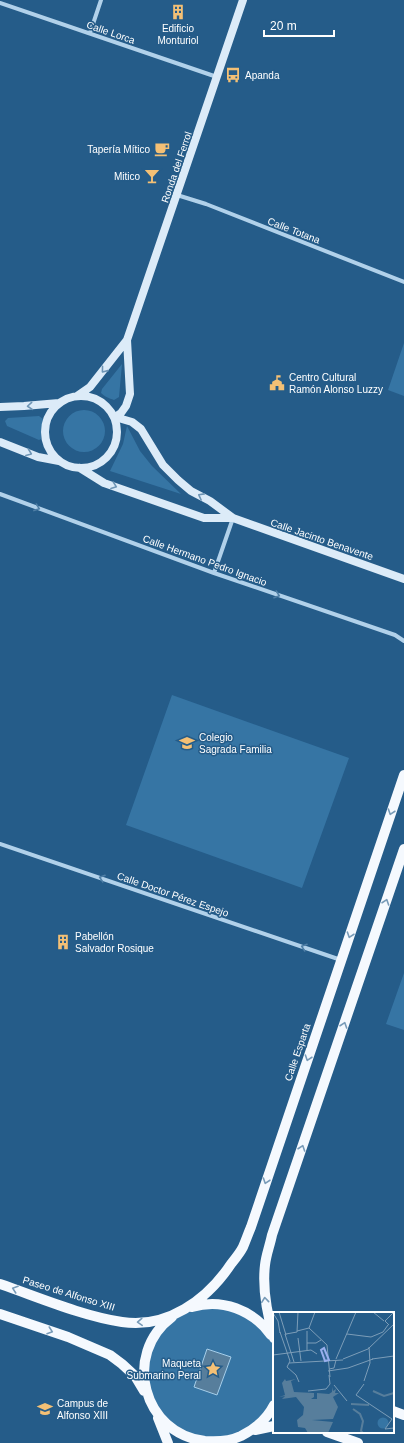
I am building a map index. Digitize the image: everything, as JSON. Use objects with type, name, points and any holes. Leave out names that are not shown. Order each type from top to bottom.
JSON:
[{"type":"main road","name":"Ronda del Ferrol","points":[[77,396],[90,387],[127,340],[243,0]]},
{"type":"main road","name":"Ronda del Ferrol","points":[[115,417],[126,406],[130,394],[127,340]]},
{"type":"main road","points":[[0,442],[38,457],[59,461],[72,467],[89,468],[105,459],[116,444],[118,426],[115,417],[106,405],[99,400],[85,395],[68,398],[59,403],[53,409],[45,427],[45,436],[52,454],[59,461]]},
{"type":"main road","points":[[0,407],[59,403]]},
{"type":"main road","name":"Calle Jacinto Benavente","points":[[115,417],[132,422],[141,429],[163,465],[178,480],[191,491],[210,501],[233,518],[404,579]]},
{"type":"main road","name":"Calle Jacinto Benavente","points":[[80,468],[104,483],[204,518],[233,518]]},
{"type":"main road","name":"Calle Esparta","points":[[177,1314],[199,1300],[217,1282],[242,1248],[404,775]]},
{"type":"main road","points":[[273,1336],[269,1322],[264,1291],[265,1265],[272,1235],[404,850]]},
{"type":"main road","name":"Paseo de Alfonso XIII","points":[[0,1284],[77,1310],[123,1322],[138,1323],[153,1321],[177,1314]]},
{"type":"main road","points":[[168,1443],[163,1428],[150,1401],[145,1385],[144,1371],[150,1344],[157,1332],[166,1322],[177,1314],[190,1308],[207,1304],[231,1306],[253,1316],[262,1324],[273,1338]]},
{"type":"main road","points":[[0,1314],[68,1337],[110,1355],[135,1376],[159,1415],[167,1424],[188,1438],[213,1442],[225,1441],[237,1438],[250,1431],[273,1426]]},
{"type":"main road","points":[[233,1443],[262,1421],[273,1406]]},
{"type":"main road","points":[[394,1411],[404,1415]]},
{"type":"main road","points":[[329,1433],[358,1443]]},
{"type":"street","points":[[90,33],[101,0]]},
{"type":"street","name":"Calle Lorca","points":[[0,2],[217,77]]},
{"type":"street","name":"Calle Totana","points":[[177,195],[206,204],[404,282]]},
{"type":"street","name":"Calle Hermano Pedro Ignacio","points":[[0,494],[214,573],[395,635],[404,641]]},
{"type":"street","points":[[214,573],[233,518]]},
{"type":"street","name":"Calle Doctor Pérez Espejo","points":[[0,844],[341,960]]},
{"type":"shaded area","points":[[404,343],[404,396],[388,390]]},
{"type":"shaded area","points":[[122,364],[119,397],[114,400],[101,393],[102,389]]},
{"type":"shaded area","points":[[84,410],[99,416],[105,431],[99,446],[84,452],[69,446],[63,431],[69,416]]},
{"type":"shaded area","points":[[39,416],[43,419],[41,439],[39,440],[7,426],[5,421],[8,418]]},
{"type":"shaded area","points":[[127,426],[140,451],[152,466],[181,494],[110,471],[123,444]]},
{"type":"shaded area","points":[[172,695],[349,758],[302,888],[126,825]]},
{"type":"shaded area","points":[[404,973],[404,1030],[386,1024]]},
{"type":"shaded area","points":[[231,1306],[270,1333],[273,1338],[273,1406],[251,1431],[201,1441],[159,1415],[144,1371],[157,1332],[190,1308]]},
{"type":"shaded area","points":[[207,1349],[231,1357],[217,1395],[194,1387]]},
{"type":"place","name":"Edificio Monturiol","points":[[178,12]]},
{"type":"place","name":"Apanda","points":[[233,75]]},
{"type":"place","name":"Tapería Mítico","points":[[162,149]]},
{"type":"place","name":"Mitico","points":[[152,176]]},
{"type":"place","name":"Centro Cultural Ramón Alonso Luzzy","points":[[277,383]]},
{"type":"place","name":"Colegio Sagrada Familia","points":[[187,743]]},
{"type":"place","name":"Pabellón Salvador Rosique","points":[[63,942]]},
{"type":"place","name":"Maqueta Submarino Peral","points":[[213,1369]]},
{"type":"place","name":"Campus de Alfonso XIII","points":[[45,1409]]}]
